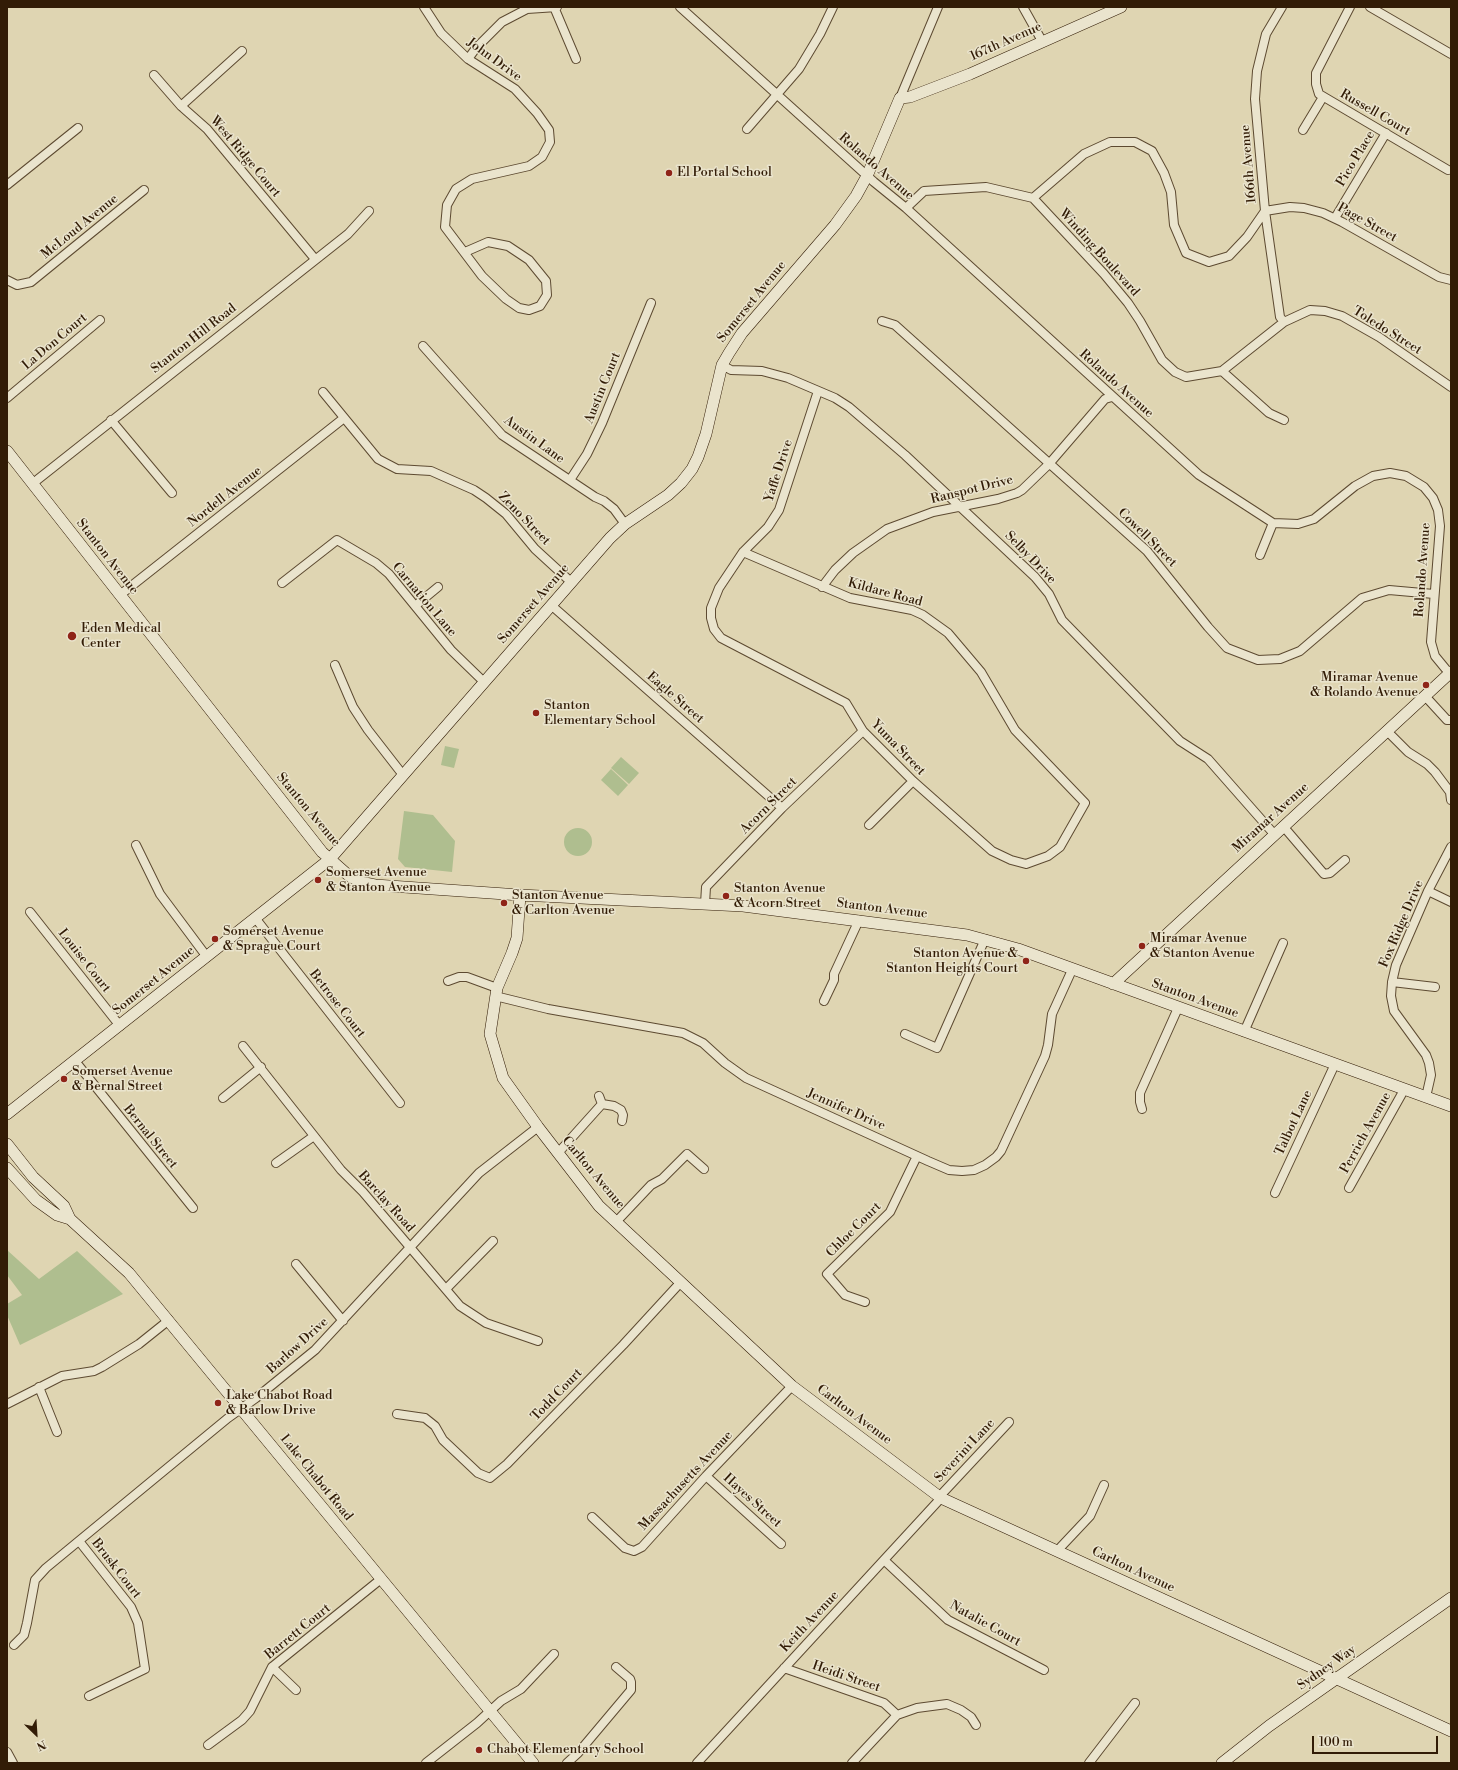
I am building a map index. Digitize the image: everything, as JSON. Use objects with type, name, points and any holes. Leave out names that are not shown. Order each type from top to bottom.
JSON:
[{"type":"street","name":"John Drive","points":[[424,7],[441,33],[468,59],[515,89],[549,130],[550,142],[542,157],[529,166],[472,179],[456,189],[447,205],[445,228],[482,276],[506,299],[519,308],[529,310],[540,306],[547,295],[546,281],[529,260],[508,246],[488,242],[465,252]]},
{"type":"street","points":[[468,59],[476,48],[502,22],[527,9],[555,7],[576,59]]},
{"type":"street","name":"Rolando Avenue","points":[[680,7],[867,176],[906,208],[1199,475],[1273,523],[1298,524],[1314,519],[1355,486],[1372,476],[1390,473],[1406,476],[1424,487],[1433,498],[1438,510],[1440,526],[1431,642],[1435,656],[1450,673]]},
{"type":"street","points":[[747,129],[793,76],[807,57],[833,7]]},
{"type":"street","name":"Somerset Avenue","points":[[7,1114],[256,919],[330,859],[610,538],[626,524],[675,489],[692,469],[706,434],[722,365],[742,333],[846,211],[867,176],[938,7]]},
{"type":"street","points":[[1022,7],[1042,41]]},
{"type":"street","name":"167th Avenue","points":[[900,98],[910,97],[970,74],[1121,7]]},
{"type":"street","name":"166th Avenue","points":[[1282,7],[1266,34],[1257,71],[1255,99],[1265,211],[1280,317],[1284,322]]},
{"type":"street","points":[[1323,97],[1319,94],[1316,84],[1316,73],[1350,7]]},
{"type":"street","points":[[1370,7],[1451,54]]},
{"type":"street","points":[[180,106],[242,51]]},
{"type":"street","name":"West Ridge Court","points":[[154,75],[180,106],[207,129],[315,259]]},
{"type":"street","name":"Russell Court","points":[[1303,130],[1323,97],[1448,170]]},
{"type":"street","points":[[7,186],[78,128]]},
{"type":"street","name":"Pico Place","points":[[1335,218],[1386,133]]},
{"type":"street","points":[[906,208],[924,190],[986,188],[1033,198],[1084,154],[1110,142],[1135,142],[1152,151],[1164,173],[1171,192],[1174,225],[1186,253],[1209,262],[1229,256],[1247,237],[1265,211]]},
{"type":"street","name":"McLoud Avenue","points":[[7,280],[17,285],[31,282],[144,190]]},
{"type":"street","name":"Winding Boulevard","points":[[1033,198],[1104,274],[1128,303],[1162,360],[1168,367],[1186,377],[1222,371],[1284,322]]},
{"type":"street","name":"Page Street","points":[[1265,211],[1304,208],[1323,213],[1335,218],[1439,277],[1451,280]]},
{"type":"street","name":"Stanton Hill Road","points":[[32,484],[348,234],[369,212]]},
{"type":"street","name":"Austin Court","points":[[570,480],[587,454],[602,423],[651,302]]},
{"type":"street","name":"Toledo Street","points":[[1284,322],[1310,310],[1325,311],[1342,316],[1380,337],[1451,387]]},
{"type":"street","name":"La Don Court","points":[[7,398],[100,320]]},
{"type":"street","name":"Cowell Street","points":[[882,321],[895,325],[1147,551],[1208,627],[1227,648],[1258,660],[1280,659],[1300,652],[1362,598],[1389,590],[1434,594]]},
{"type":"street","name":"Austin Lane","points":[[423,346],[502,435],[595,497],[609,504],[626,524]]},
{"type":"street","name":"Selby Drive","points":[[722,365],[731,370],[775,374],[818,391],[849,407],[961,507],[1042,584],[1062,620],[1180,741],[1208,759],[1274,834]]},
{"type":"street","points":[[1222,371],[1269,413],[1284,420]]},
{"type":"street","name":"Yaffe Drive","points":[[719,588],[743,552],[768,527],[779,510],[818,391]]},
{"type":"street","name":"Zeno Street","points":[[323,392],[373,454],[384,463],[396,469],[431,471],[469,488],[486,498],[506,514],[535,549],[571,582]]},
{"type":"street","name":"Ranspot Drive","points":[[822,587],[835,570],[853,553],[887,529],[932,512],[1017,494],[1029,485],[1049,464],[1105,399],[1112,397]]},
{"type":"street","name":"Nordell Avenue","points":[[120,595],[344,418]]},
{"type":"street","points":[[111,420],[172,493]]},
{"type":"street","name":"Stanton Avenue","points":[[7,451],[322,852],[355,880],[366,884],[520,895],[743,906],[956,933],[985,939],[1018,949],[1072,970],[1451,1106]]},
{"type":"street","points":[[1260,555],[1273,523]]},
{"type":"street","name":"Carnation Lane","points":[[282,583],[337,540],[384,568],[450,650],[484,682]]},
{"type":"street","name":"Kildare Road","points":[[743,552],[850,598],[912,610],[939,625],[948,633],[980,672],[1015,730],[1085,803]]},
{"type":"street","points":[[415,606],[438,587]]},
{"type":"street","name":"Yuma Street","points":[[719,588],[711,608],[711,618],[714,629],[721,638],[846,703],[863,731],[913,781],[992,851],[1011,860],[1026,864],[1048,856],[1060,846],[1085,803]]},
{"type":"street","name":"Eagle Street","points":[[551,605],[782,808]]},
{"type":"street","points":[[335,665],[346,695],[360,718],[403,775]]},
{"type":"street","name":"Miramar Avenue","points":[[1113,984],[1450,673]]},
{"type":"street","points":[[1425,696],[1447,720],[1451,720]]},
{"type":"street","name":"Acorn Street","points":[[705,904],[706,887],[782,808],[863,731]]},
{"type":"street","points":[[1387,731],[1408,752],[1427,764],[1435,772],[1448,788],[1451,800]]},
{"type":"street","points":[[869,825],[913,781]]},
{"type":"street","points":[[1283,826],[1324,874],[1330,873],[1345,860]]},
{"type":"street","points":[[136,845],[160,894],[206,957]]},
{"type":"street","name":"Fox Ridge Drive","points":[[1426,1097],[1431,1075],[1430,1063],[1424,1051],[1394,1011],[1391,1002],[1392,982],[1396,965],[1428,891],[1451,847]]},
{"type":"street","points":[[1428,891],[1451,902]]},
{"type":"street","name":"Carlton Avenue","points":[[520,895],[517,938],[496,992],[490,1034],[503,1078],[538,1127],[599,1206],[792,1386],[940,1498],[1451,1731]]},
{"type":"street","name":"Louise Court","points":[[30,912],[120,1026]]},
{"type":"street","name":"Betrose Court","points":[[256,919],[400,1103]]},
{"type":"street","points":[[824,1001],[834,980],[834,974],[859,920]]},
{"type":"street","points":[[905,1034],[936,1048],[985,939]]},
{"type":"street","points":[[1244,1032],[1283,943]]},
{"type":"street","name":"Jennifer Drive","points":[[448,981],[467,977],[496,992],[537,1007],[683,1033],[704,1043],[725,1063],[746,1078],[949,1170],[962,1171],[979,1168],[996,1157],[1005,1144],[1045,1056],[1052,1014],[1072,970]]},
{"type":"street","points":[[1392,982],[1435,987]]},
{"type":"street","points":[[1142,1109],[1140,1093],[1178,1008]]},
{"type":"street","name":"Barclay Road","points":[[242,1046],[261,1067],[341,1170],[363,1192],[460,1306],[486,1322],[538,1341]]},
{"type":"street","name":"Bernal Street","points":[[75,1061],[193,1208]]},
{"type":"street","name":"Talbot Lane","points":[[1275,1193],[1335,1064]]},
{"type":"street","points":[[224,1098],[261,1067]]},
{"type":"street","name":"Perrich Avenue","points":[[1349,1188],[1404,1090]]},
{"type":"street","points":[[558,1153],[601,1100],[621,1110],[623,1115],[622,1121]]},
{"type":"street","name":"Barlow Drive","points":[[14,1645],[24,1635],[26,1629],[35,1580],[46,1568],[228,1418],[242,1409],[315,1350],[479,1173],[538,1127]]},
{"type":"street","points":[[276,1163],[314,1136]]},
{"type":"street","name":"Lake Chabot Road","points":[[7,1144],[34,1177],[64,1206],[70,1218],[129,1273],[169,1320],[532,1763]]},
{"type":"street","points":[[616,1222],[651,1185],[662,1179],[686,1154],[704,1169]]},
{"type":"street","name":"Chloe Court","points":[[865,1302],[845,1295],[827,1274],[890,1212],[917,1156]]},
{"type":"street","name":"Lake Chabot Road","points":[[7,1168],[36,1200],[57,1215],[70,1218]]},
{"type":"street","points":[[446,1290],[493,1241]]},
{"type":"street","points":[[296,1264],[343,1321]]},
{"type":"street","name":"Todd Court","points":[[397,1414],[425,1418],[435,1426],[443,1440],[478,1473],[490,1478],[507,1464],[623,1345],[680,1283]]},
{"type":"street","points":[[7,1404],[62,1376],[94,1371],[102,1367],[139,1344],[169,1320]]},
{"type":"street","name":"Massachusetts Avenue","points":[[592,1517],[625,1548],[634,1551],[642,1547],[706,1476],[792,1386]]},
{"type":"street","points":[[39,1388],[57,1432]]},
{"type":"street","name":"Severini Lane","points":[[940,1498],[1009,1422]]},
{"type":"street","name":"Hayes Street","points":[[706,1476],[781,1544]]},
{"type":"street","points":[[1057,1551],[1090,1516],[1104,1485]]},
{"type":"street","name":"Keith Avenue","points":[[697,1763],[940,1498]]},
{"type":"street","name":"Brusk Court","points":[[79,1541],[131,1607],[138,1624],[145,1669],[89,1696]]},
{"type":"street","name":"Natalie Court","points":[[884,1560],[948,1620],[1044,1670]]},
{"type":"street","name":"Barrett Court","points":[[208,1745],[242,1720],[250,1711],[272,1667],[381,1579]]},
{"type":"street","name":"Sydney Way","points":[[1222,1763],[1269,1726],[1451,1598]]},
{"type":"street","points":[[426,1763],[490,1711],[500,1701],[521,1689],[554,1654]]},
{"type":"street","points":[[272,1667],[296,1690]]},
{"type":"street","points":[[567,1763],[578,1753],[631,1690],[630,1679],[616,1667]]},
{"type":"street","name":"Heidi Street","points":[[784,1668],[884,1703],[897,1715]]},
{"type":"street","points":[[1089,1763],[1135,1703]]},
{"type":"street","points":[[852,1763],[897,1715],[918,1708],[947,1704],[961,1710],[971,1717],[976,1726]]},
{"type":"street","points":[[7,1752],[13,1763]]},
{"type":"green space","points":[[445,746],[459,749],[454,768],[441,765]]},
{"type":"green space","points":[[621,757],[639,773],[629,784],[611,768]]},
{"type":"green space","points":[[611,769],[628,785],[618,796],[601,780]]},
{"type":"green space","points":[[404,811],[433,815],[455,841],[452,872],[405,867],[398,859]]},
{"type":"green space","points":[[578,828],[588,832],[592,842],[588,852],[578,856],[568,852],[564,842],[568,832]]},
{"type":"green space","points":[[7,1250],[39,1279],[77,1251],[123,1294],[20,1345],[7,1315],[7,1304],[22,1295],[7,1275]]},
{"type":"place","name":"El Portal School","points":[[669,173]]},
{"type":"place","name":"Eden Medical Center","points":[[72,636]]},
{"type":"place","name":"Miramar Avenue & Rolando Avenue","points":[[1426,685]]},
{"type":"place","name":"Stanton Elementary School","points":[[536,713]]},
{"type":"place","name":"Somerset Avenue & Stanton Avenue","points":[[318,880]]},
{"type":"place","name":"Stanton Avenue & Acorn Street","points":[[726,896]]},
{"type":"place","name":"Stanton Avenue & Carlton Avenue","points":[[504,903]]},
{"type":"place","name":"Somerset Avenue & Sprague Court","points":[[215,939]]},
{"type":"place","name":"Miramar Avenue & Stanton Avenue","points":[[1142,946]]},
{"type":"place","name":"Stanton Avenue & Stanton Heights Court","points":[[1026,961]]},
{"type":"place","name":"Somerset Avenue & Bernal Street","points":[[64,1079]]},
{"type":"place","name":"Lake Chabot Road & Barlow Drive","points":[[218,1403]]},
{"type":"place","name":"Chabot Elementary School","points":[[479,1750]]}]
